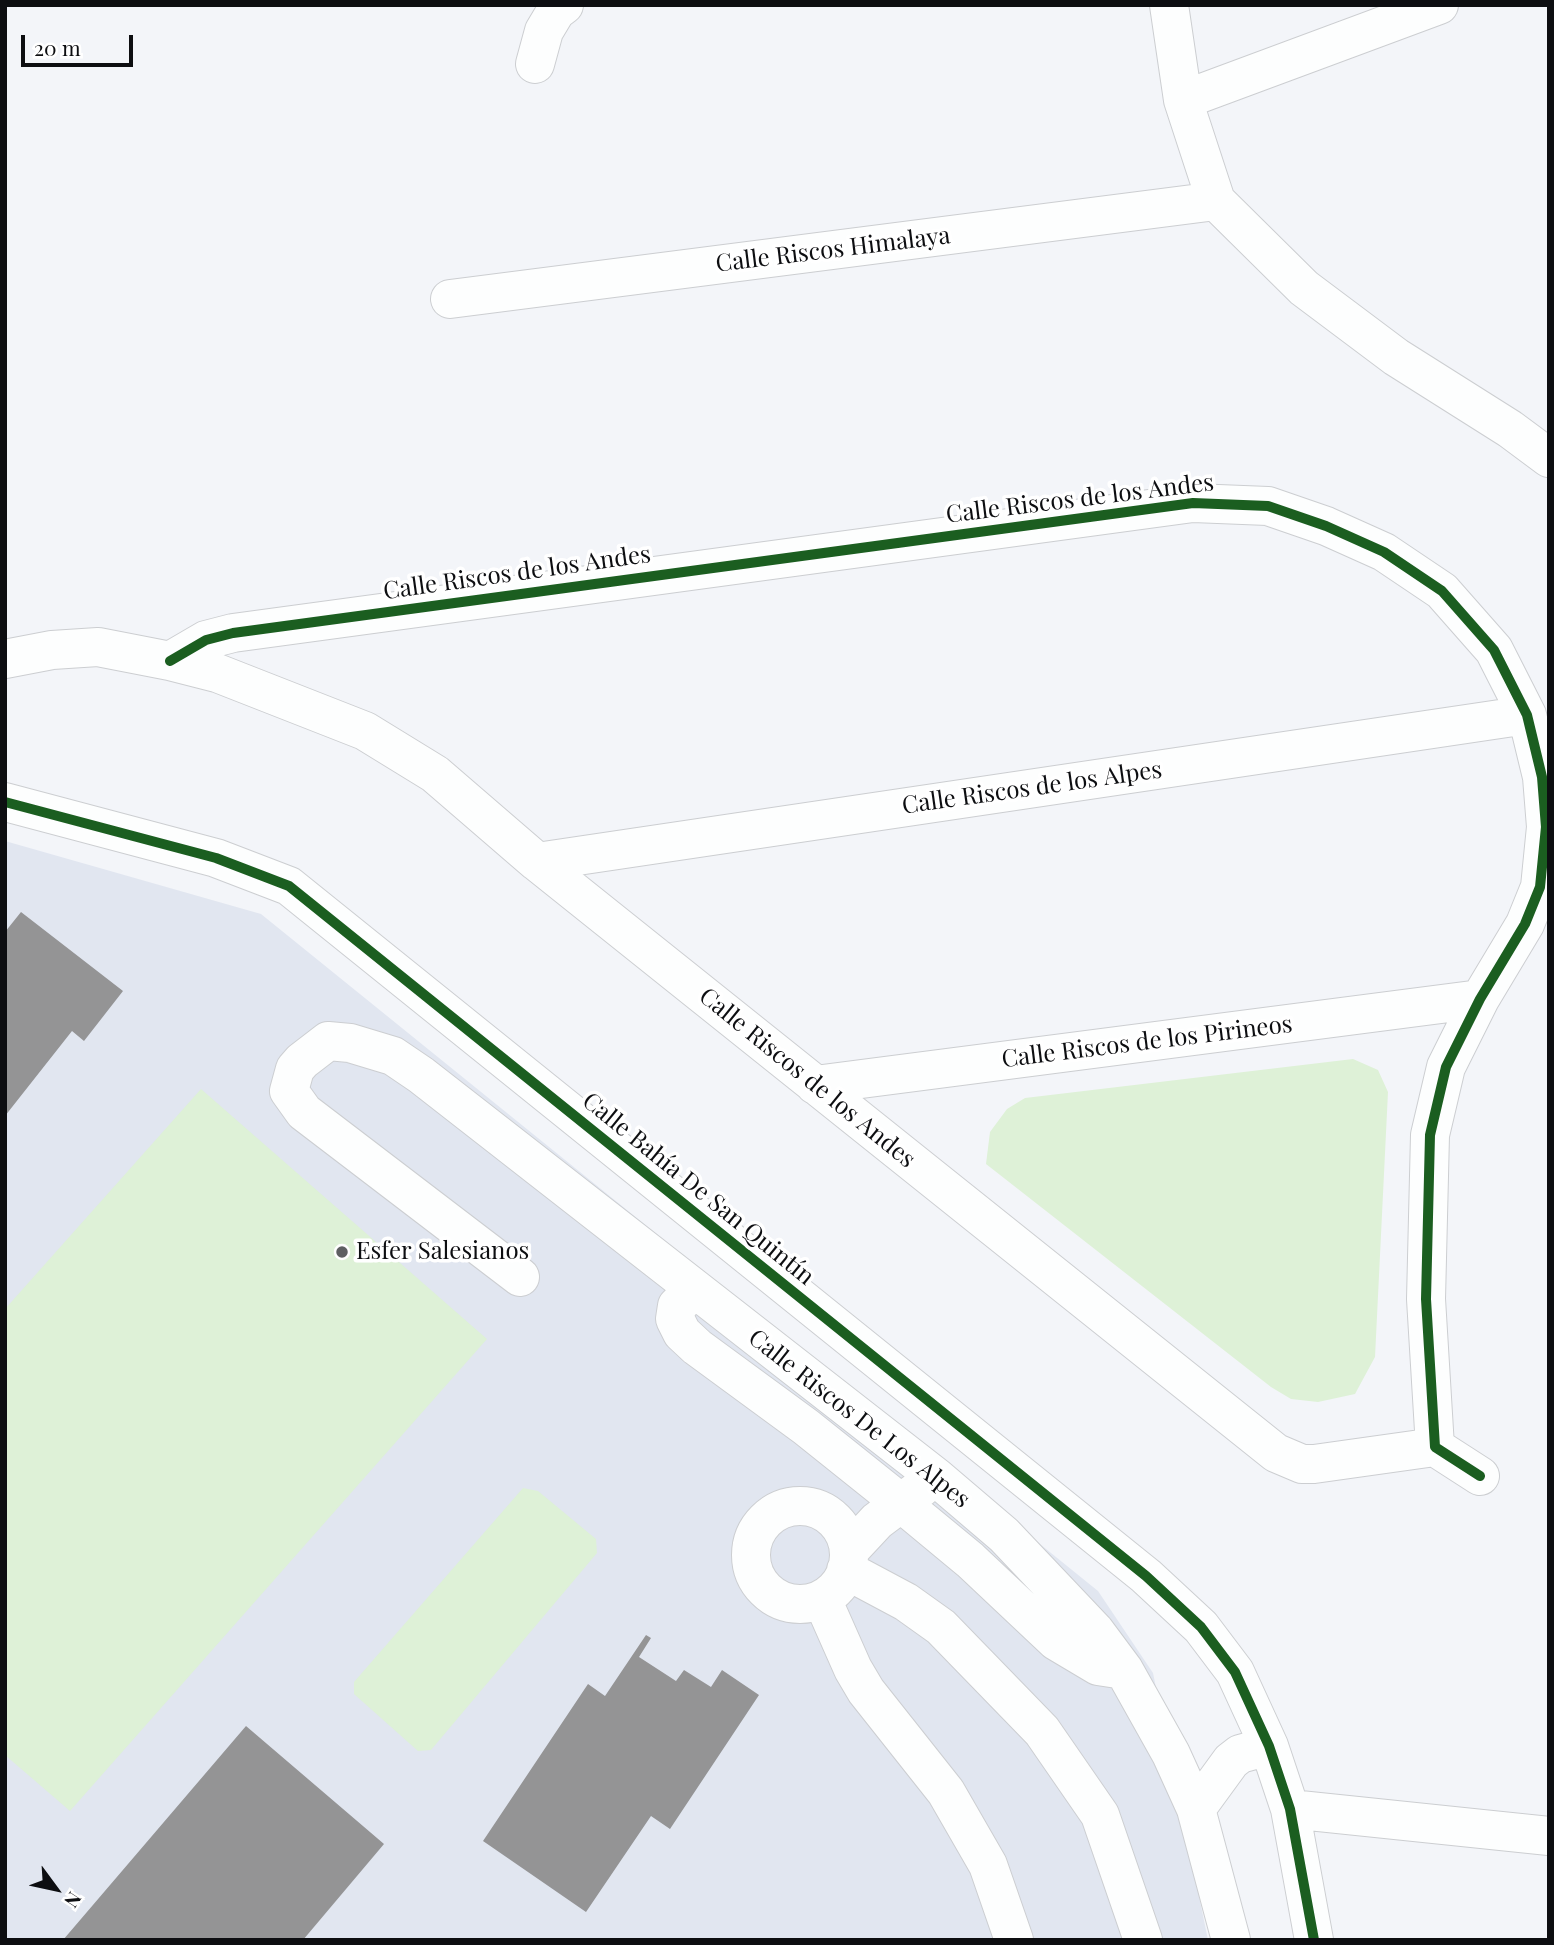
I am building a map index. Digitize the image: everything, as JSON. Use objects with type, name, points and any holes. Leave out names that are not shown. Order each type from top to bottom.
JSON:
[{"type":"street","points":[[535,64],[544,31],[556,11],[564,5]]},
{"type":"street","points":[[1169,5],[1183,100],[1216,201],[1304,288],[1396,357],[1510,429],[1549,458]]},
{"type":"street","points":[[1183,100],[1439,5]]},
{"type":"street","name":"Calle Riscos Himalaya","points":[[450,299],[1216,201]]},
{"type":"street","name":"Calle Riscos de los Andes","points":[[1238,502],[1268,506],[1326,526],[1384,552],[1442,591],[1494,650],[1527,715],[1543,790],[1546,827],[1540,887],[1525,924],[1480,999],[1446,1068],[1430,1135],[1426,1299],[1435,1447],[1314,1464],[1288,1460],[1262,1443],[537,862],[435,774],[365,731],[217,673],[170,661],[206,640],[233,633],[1194,503],[1238,502]]},
{"type":"street","points":[[5,659],[52,650],[98,647],[170,661]]},
{"type":"street","name":"Calle Riscos de los Alpes","points":[[537,862],[1527,715]]},
{"type":"street","name":"Calle Bahía De San Quintín","points":[[5,802],[153,840],[253,871],[289,886],[1146,1576],[1201,1627],[1235,1672],[1269,1746]]},
{"type":"street","name":"Calle Riscos de los Pirineos","points":[[815,1085],[1480,999]]},
{"type":"street","name":"Calle Riscos De Los Alpes","points":[[520,1277],[330,1133],[289,1091],[295,1069],[328,1041],[368,1047],[393,1056],[421,1074],[936,1477],[1022,1553],[1095,1631],[1124,1670],[1171,1754],[1196,1809],[1231,1939]]},
{"type":"street","points":[[694,1289],[677,1306],[675,1320],[682,1333],[901,1503],[970,1560],[1056,1641],[1098,1666],[1124,1670]]},
{"type":"street","points":[[1435,1447],[1480,1476]]},
{"type":"street","points":[[806,1506],[842,1455]]},
{"type":"street","points":[[936,1477],[877,1521],[848,1561],[841,1582],[822,1599],[806,1604],[789,1603],[774,1597],[761,1586],[753,1571],[750,1555],[761,1524],[774,1512],[790,1506],[806,1506],[822,1510],[836,1521],[845,1535],[848,1561],[941,1627],[1042,1731],[1100,1815],[1143,1940]]},
{"type":"street","points":[[822,1599],[853,1669],[866,1691],[946,1793],[988,1865],[1014,1940]]},
{"type":"street","points":[[1196,1809],[1231,1761],[1240,1754],[1269,1746],[1290,1809],[1314,1940]]},
{"type":"street","points":[[1290,1809],[1549,1836]]},
{"type":"shaded area","name":"Esfer Salesianos","points":[[5,841],[261,914],[1098,1591],[1153,1673],[1208,1940],[5,1940]]},
{"type":"green space","points":[[1353,1059],[1378,1070],[1388,1092],[1375,1357],[1355,1394],[1318,1402],[1291,1399],[1271,1387],[986,1164],[990,1132],[1007,1109],[1025,1098]]},
{"type":"green space","points":[[201,1089],[487,1339],[70,1811],[5,1755],[5,1309]]},
{"type":"green space","points":[[523,1488],[538,1491],[596,1539],[597,1553],[431,1750],[418,1751],[354,1694],[354,1682]]},
{"type":"building","points":[[21,912],[123,991],[84,1041],[72,1031],[5,1116],[5,932]]},
{"type":"building","points":[[646,1635],[651,1638],[639,1657],[676,1681],[684,1670],[711,1687],[722,1670],[759,1695],[670,1829],[651,1816],[586,1912],[483,1841],[588,1684],[605,1696]]},
{"type":"building","points":[[246,1726],[384,1844],[303,1940],[63,1940]]},
{"type":"cycle path","points":[[170,661],[206,640],[233,633],[1193,503],[1268,506],[1326,526],[1384,552],[1442,591],[1494,650],[1527,715],[1542,777],[1546,827],[1540,887],[1525,924],[1480,999],[1446,1067],[1430,1135],[1426,1299],[1435,1447],[1480,1476]]},
{"type":"cycle path","points":[[5,802],[216,858],[289,886],[1146,1576],[1201,1627],[1235,1672],[1269,1746],[1290,1809],[1314,1940]]},
{"type":"place","name":"Esfer Salesianos","points":[[342,1252]]}]
